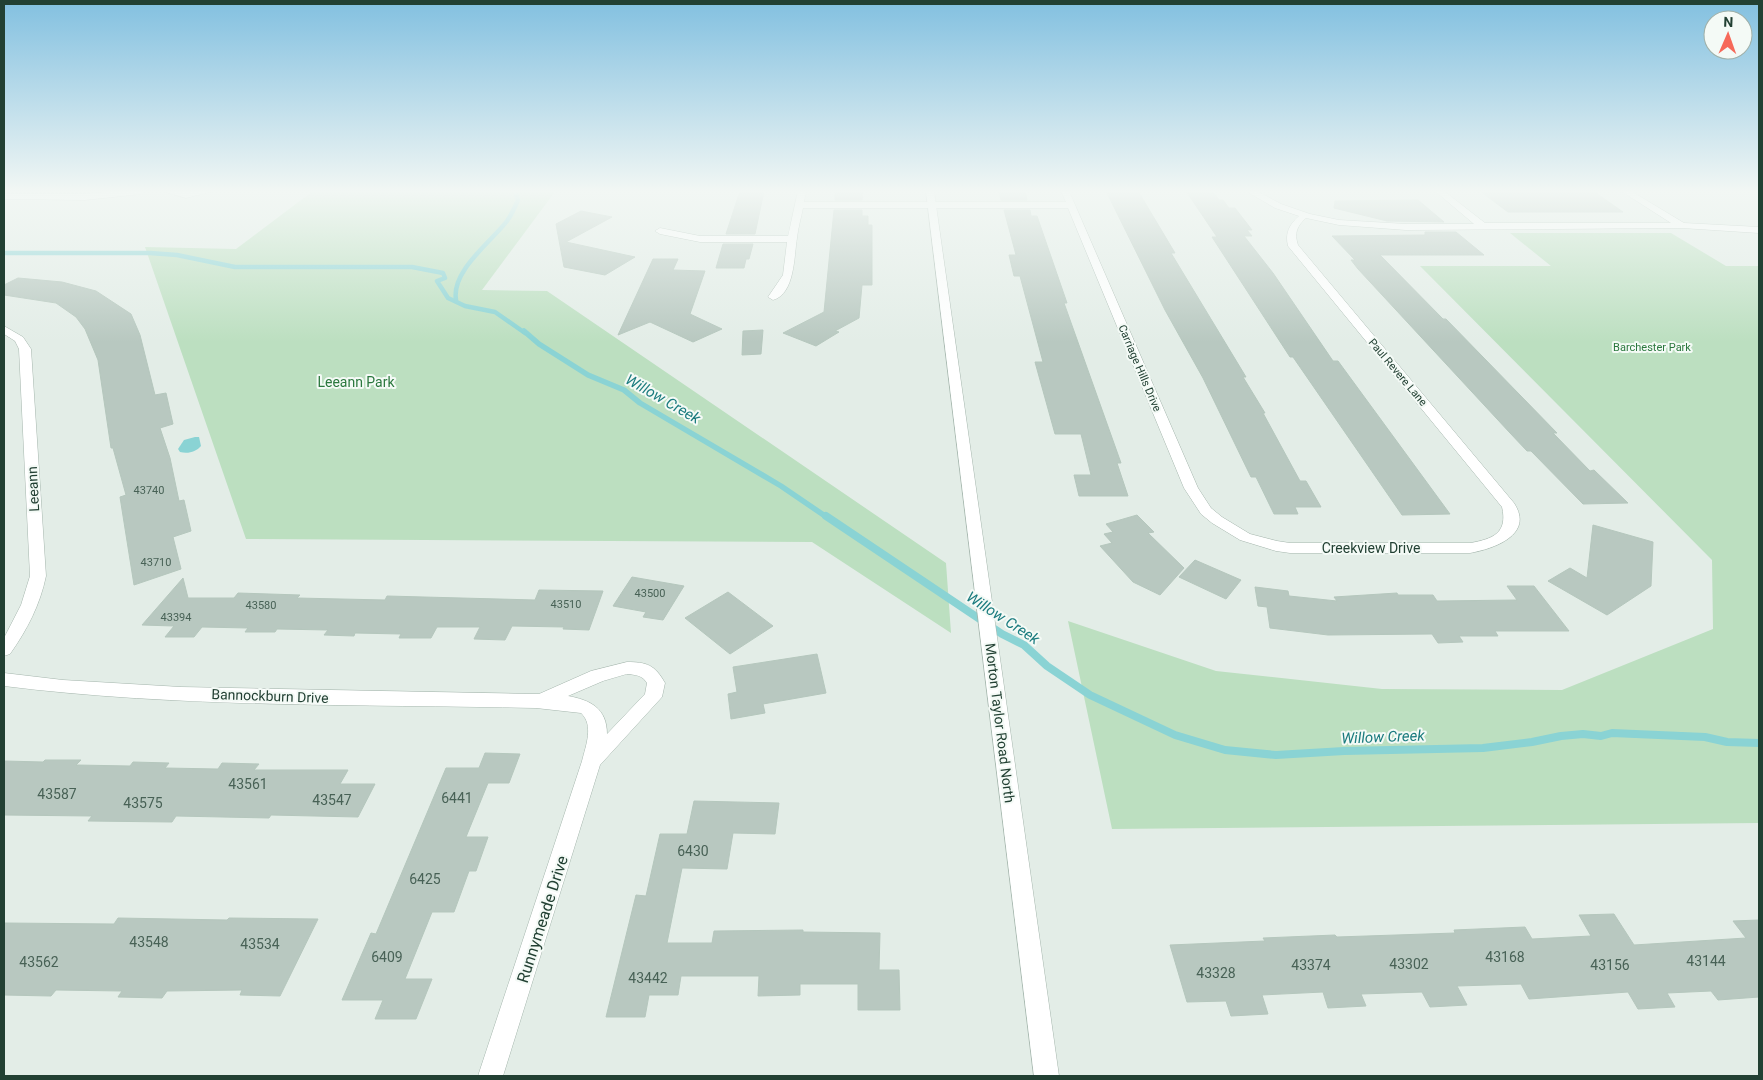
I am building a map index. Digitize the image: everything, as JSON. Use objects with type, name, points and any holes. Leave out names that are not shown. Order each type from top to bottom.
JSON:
[{"type":"street","points":[[773,297],[783,285],[788,275],[792,241]]},
{"type":"street","name":"Morton Taylor Road North","points":[[936,241],[983,584],[1046,1076]]},
{"type":"street","name":"Carriage Hills Drive","points":[[1086,241],[1191,488],[1206,511],[1232,531]]},
{"type":"street","name":"Paul Revere Lane","points":[[1292,241],[1509,506],[1512,523],[1508,532]]},
{"type":"street","name":"Leeann","points":[[4,329],[19,339],[25,348],[38,576],[34,596],[24,619],[4,650]]},
{"type":"street","name":"Creekview Drive","points":[[1232,531],[1260,542],[1290,548],[1470,548],[1494,542],[1508,532]]},
{"type":"street","name":"Bannockburn Drive","points":[[537,703],[615,669],[633,667],[649,672]]},
{"type":"street","name":"Runnymeade Drive","points":[[592,761],[652,697],[656,683],[649,672]]},
{"type":"street","name":"Bannockburn Drive","points":[[4,680],[140,692],[574,703],[587,708],[593,713]]},
{"type":"street","name":"Runnymeade Drive","points":[[491,1076],[592,761],[598,730],[593,713]]},
{"type":"green space","name":"Leeann Park","points":[[246,241],[518,241],[482,290],[547,291],[946,563],[951,633],[812,542],[246,539],[145,247],[236,249]]},
{"type":"green space","name":"Barchester Park","points":[[1520,241],[1685,241],[1726,266],[1759,266],[1759,823],[1112,829],[1068,621],[1216,671],[1382,689],[1562,690],[1713,629],[1712,560],[1420,266],[1551,266]]},
{"type":"water","points":[[199,437],[201,446],[197,450],[186,453],[180,452],[178,449],[184,440]]},
{"type":"building","points":[[559,241],[567,241],[635,257],[605,275],[564,267]]},
{"type":"building","points":[[831,241],[872,241],[872,285],[862,285],[859,318],[835,331],[839,332],[816,346],[783,333],[824,312]]},
{"type":"building","points":[[1012,241],[1046,241],[1067,303],[1064,303],[1121,463],[1117,463],[1128,496],[1079,496],[1074,475],[1091,475],[1081,434],[1055,434],[1035,362],[1043,362],[1020,276],[1014,276],[1009,255],[1016,255]]},
{"type":"building","points":[[1131,241],[1168,241],[1175,253],[1171,253],[1246,377],[1243,377],[1265,413],[1263,413],[1300,481],[1306,481],[1321,507],[1295,507],[1298,514],[1274,514],[1256,477],[1251,477],[1203,378],[1165,310]]},
{"type":"building","points":[[1215,241],[1248,241],[1273,273],[1333,361],[1338,361],[1450,514],[1402,515],[1293,357],[1290,357]]},
{"type":"building","points":[[1337,241],[1467,241],[1484,255],[1380,255],[1443,319],[1446,319],[1557,433],[1553,433],[1590,471],[1594,470],[1628,503],[1583,504],[1531,451],[1527,451],[1510,433],[1351,260],[1355,260]]},
{"type":"building","points":[[723,244],[753,244],[749,259],[746,259],[744,268],[716,268]]},
{"type":"building","points":[[653,259],[678,259],[673,270],[705,271],[690,314],[722,329],[693,342],[650,322],[618,335]]},
{"type":"building","points":[[18,278],[62,282],[96,291],[131,314],[140,335],[155,395],[166,393],[173,424],[160,428],[170,458],[179,501],[184,500],[191,531],[173,537],[181,569],[134,585],[120,497],[126,495],[113,448],[111,448],[98,360],[85,329],[76,317],[56,303],[4,295],[4,285]]},
{"type":"building","points":[[763,330],[761,354],[742,355],[743,331]]},
{"type":"building","points":[[1137,515],[1154,532],[1148,533],[1184,568],[1160,595],[1133,582],[1100,546],[1112,543],[1104,534],[1113,532],[1106,524]]},
{"type":"building","points":[[1593,525],[1653,542],[1651,586],[1607,615],[1548,581],[1570,568],[1587,578]]},
{"type":"building","points":[[1195,560],[1241,580],[1226,599],[1179,577]]},
{"type":"building","points":[[632,577],[684,586],[663,620],[643,617],[646,612],[613,606]]},
{"type":"building","points":[[183,578],[188,598],[234,598],[238,593],[300,595],[297,598],[385,600],[387,596],[535,600],[539,590],[603,591],[589,630],[563,629],[564,627],[512,626],[505,640],[474,639],[480,627],[437,627],[431,638],[399,638],[401,634],[355,633],[354,636],[324,635],[328,630],[277,629],[275,632],[245,632],[248,628],[202,627],[194,637],[165,637],[174,626],[142,625]]},
{"type":"building","points":[[1507,586],[1534,586],[1569,631],[1495,631],[1498,636],[1459,636],[1463,642],[1438,643],[1432,634],[1328,635],[1270,628],[1267,607],[1258,606],[1255,587],[1288,591],[1289,596],[1337,601],[1334,597],[1397,593],[1398,595],[1433,595],[1437,601],[1517,600]]},
{"type":"building","points":[[728,592],[773,626],[730,654],[685,618]]},
{"type":"building","points":[[817,654],[826,693],[763,704],[765,713],[731,719],[728,694],[737,692],[733,667]]},
{"type":"building","points":[[485,753],[520,754],[509,783],[488,783],[466,837],[488,837],[476,871],[469,871],[454,912],[432,912],[405,979],[432,979],[416,1019],[375,1019],[383,1000],[342,1000],[371,933],[376,934],[446,768],[479,768]]},
{"type":"building","points":[[45,760],[81,760],[76,765],[130,766],[133,762],[169,763],[165,768],[218,769],[222,763],[259,764],[254,770],[348,770],[340,784],[375,784],[358,817],[271,815],[269,818],[176,816],[172,822],[88,821],[92,816],[4,815],[4,761],[43,762]]},
{"type":"building","points":[[694,801],[779,803],[775,834],[733,833],[727,869],[682,868],[667,943],[712,943],[714,931],[803,930],[803,932],[880,933],[879,970],[899,970],[900,1010],[858,1010],[858,984],[800,984],[800,995],[758,996],[759,976],[681,976],[678,995],[649,995],[645,1017],[606,1017],[636,895],[646,896],[660,834],[687,834]]},
{"type":"building","points":[[1614,914],[1634,945],[1746,938],[1733,921],[1759,920],[1759,997],[1718,1000],[1711,991],[1667,993],[1675,1007],[1638,1009],[1628,992],[1529,999],[1521,984],[1457,986],[1467,1005],[1430,1007],[1422,992],[1361,994],[1366,1006],[1328,1008],[1323,992],[1262,995],[1268,1014],[1231,1016],[1226,1001],[1187,1002],[1170,945],[1265,941],[1263,938],[1455,933],[1454,930],[1525,927],[1532,939],[1591,936],[1579,915]]},
{"type":"building","points":[[118,918],[318,919],[280,996],[240,995],[242,990],[167,991],[162,998],[118,997],[122,991],[56,990],[51,996],[4,995],[4,923],[114,924]]},
{"type":"waterway","name":"Willow Creek","points":[[456,300],[456,289],[460,278],[489,241]]},
{"type":"waterway","points":[[4,253],[150,253],[177,255],[235,267],[412,267],[443,273],[445,278],[437,281],[448,298],[465,306],[495,312],[525,333]]},
{"type":"waterway","name":"Willow Creek","points":[[524,331],[539,344],[588,375],[624,390],[640,403],[781,486],[828,518]]},
{"type":"waterway","name":"Willow Creek","points":[[826,516],[1002,634],[1024,645],[1047,666],[1090,695],[1175,735],[1225,750],[1276,755],[1344,751],[1483,748],[1532,742],[1561,736],[1583,734],[1601,736],[1612,733],[1705,737],[1727,742],[1759,743]]}]
